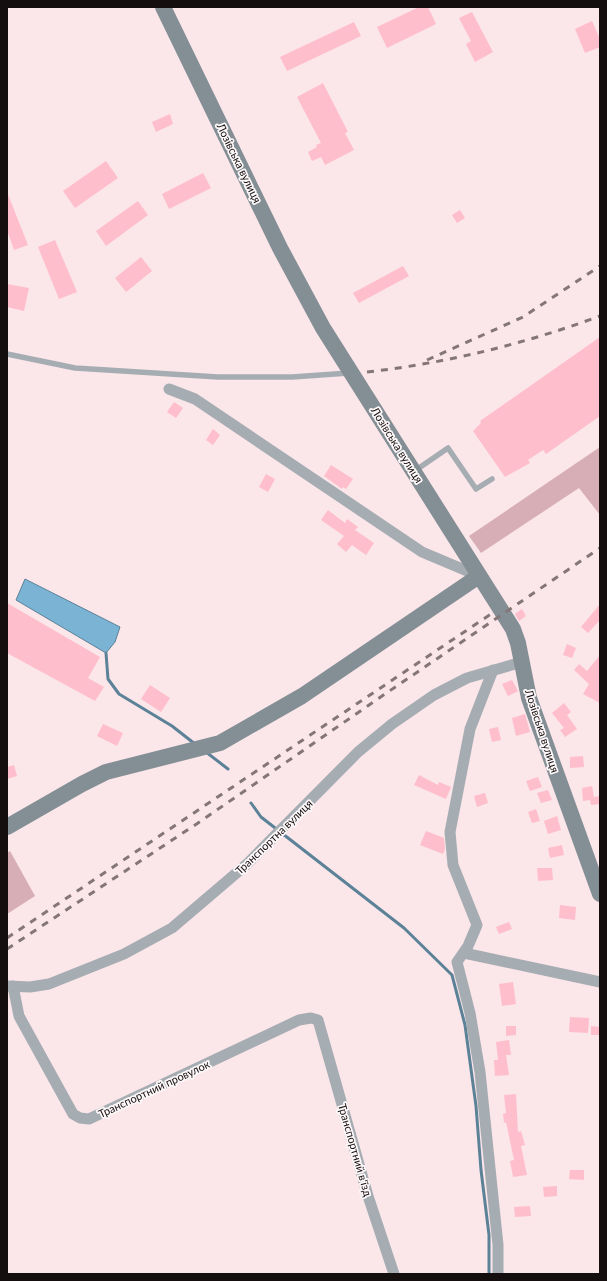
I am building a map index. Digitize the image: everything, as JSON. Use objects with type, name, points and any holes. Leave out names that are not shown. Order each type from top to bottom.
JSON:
[{"type":"main road","name":"Лозівська вулиця","points":[[163,7],[280,248],[323,328],[513,629],[537,720],[600,894]]},
{"type":"main road","points":[[7,827],[106,772],[220,743],[302,696],[479,576]]},
{"type":"street","points":[[169,389],[195,399],[422,552],[479,576]]},
{"type":"street","name":"Транспортна вулиця","points":[[10,986],[30,987],[49,984],[124,954],[172,928],[248,864],[358,752],[392,724],[434,695],[468,678],[522,662]]},
{"type":"street","points":[[493,670],[470,729],[450,832],[453,865],[477,925],[464,953],[457,962],[470,1013],[480,1072],[497,1230],[498,1274]]},
{"type":"street","points":[[464,953],[600,982]]},
{"type":"street","name":"Транспортний провулок","points":[[10,986],[19,1016],[73,1114],[80,1118],[89,1119],[300,1020],[311,1018],[318,1020],[320,1024]]},
{"type":"street","name":"Транспортний в'їзд","points":[[320,1024],[368,1196],[394,1274]]},
{"type":"lane","points":[[7,354],[75,368],[218,377],[292,377],[352,373]]},
{"type":"lane","points":[[414,472],[448,448],[476,489],[492,479]]},
{"type":"shaded area","points":[[600,447],[600,515],[579,488],[481,553],[469,536]]},
{"type":"shaded area","points":[[10,851],[35,896],[7,914],[7,853]]},
{"type":"water","points":[[25,579],[120,627],[115,642],[106,653],[16,600]]},
{"type":"building","points":[[419,7],[428,7],[436,24],[387,48],[377,27]]},
{"type":"building","points":[[472,12],[493,52],[475,62],[466,44],[471,41],[459,18]]},
{"type":"building","points":[[592,21],[600,39],[600,47],[585,53],[575,29]]},
{"type":"building","points":[[354,22],[361,36],[287,71],[280,57]]},
{"type":"building","points":[[323,83],[348,132],[345,133],[354,150],[325,165],[321,157],[312,161],[308,152],[317,147],[316,145],[321,143],[297,97]]},
{"type":"building","points":[[170,114],[173,124],[156,132],[152,122]]},
{"type":"building","points":[[106,161],[118,178],[75,208],[63,191]]},
{"type":"building","points":[[203,173],[211,188],[169,209],[162,194]]},
{"type":"building","points":[[7,192],[28,245],[14,250],[7,230]]},
{"type":"building","points":[[138,201],[148,215],[106,246],[96,231]]},
{"type":"building","points":[[460,210],[465,218],[457,223],[452,215]]},
{"type":"building","points":[[55,240],[77,292],[59,299],[38,247]]},
{"type":"building","points":[[141,257],[152,271],[126,292],[115,278]]},
{"type":"building","points":[[403,266],[409,276],[359,303],[353,293]]},
{"type":"building","points":[[7,284],[29,288],[24,311],[7,307]]},
{"type":"building","points":[[600,337],[600,416],[546,454],[543,450],[528,460],[530,463],[505,477],[473,431],[481,423],[480,421]]},
{"type":"building","points":[[174,402],[183,408],[176,418],[167,412]]},
{"type":"building","points":[[213,429],[220,435],[213,445],[206,440]]},
{"type":"building","points":[[331,465],[353,479],[346,489],[343,487],[342,489],[324,476]]},
{"type":"building","points":[[266,474],[275,479],[268,492],[259,487]]},
{"type":"building","points":[[328,510],[345,523],[347,519],[358,527],[355,530],[374,543],[366,555],[352,545],[346,552],[337,544],[344,536],[321,520]]},
{"type":"building","points":[[7,603],[100,657],[88,678],[104,687],[95,701],[7,653]]},
{"type":"building","points":[[600,604],[600,620],[588,633],[581,627]]},
{"type":"building","points":[[522,609],[526,616],[519,621],[515,614]]},
{"type":"building","points":[[567,644],[576,648],[572,658],[563,655]]},
{"type":"building","points":[[600,655],[600,703],[583,694],[589,684],[574,670],[579,664],[587,671]]},
{"type":"building","points":[[512,680],[518,691],[508,696],[502,684]]},
{"type":"building","points":[[150,685],[170,698],[161,712],[141,699]]},
{"type":"building","points":[[564,703],[571,712],[567,715],[577,729],[565,737],[560,730],[564,728],[552,713]]},
{"type":"building","points":[[525,714],[530,732],[516,736],[512,718]]},
{"type":"building","points":[[103,724],[123,733],[117,746],[97,736]]},
{"type":"building","points":[[498,727],[501,740],[492,742],[489,729]]},
{"type":"building","points":[[583,756],[584,767],[570,768],[570,757]]},
{"type":"building","points":[[14,765],[17,776],[7,779],[7,767]]},
{"type":"building","points":[[419,775],[438,785],[439,782],[451,787],[446,799],[414,785]]},
{"type":"building","points":[[538,777],[542,787],[530,791],[526,781]]},
{"type":"building","points":[[592,786],[594,797],[600,796],[600,804],[591,805],[590,800],[583,801],[582,788]]},
{"type":"building","points":[[548,790],[552,800],[541,803],[537,793]]},
{"type":"building","points":[[485,793],[488,803],[477,807],[474,796]]},
{"type":"building","points":[[536,809],[540,821],[532,823],[528,812]]},
{"type":"building","points":[[557,816],[561,830],[548,834],[544,821]]},
{"type":"building","points":[[426,831],[444,838],[445,849],[443,854],[420,845]]},
{"type":"building","points":[[562,845],[564,855],[550,858],[548,848]]},
{"type":"building","points":[[537,868],[552,868],[553,880],[538,881]]},
{"type":"building","points":[[560,905],[576,907],[575,920],[559,918]]},
{"type":"building","points":[[509,922],[512,929],[499,934],[496,927]]},
{"type":"building","points":[[513,982],[516,1004],[502,1006],[499,984]]},
{"type":"building","points":[[570,1017],[589,1018],[588,1033],[569,1032]]},
{"type":"building","points":[[506,1026],[516,1026],[516,1035],[506,1036]]},
{"type":"building","points":[[591,1026],[600,1027],[600,1035],[591,1035]]},
{"type":"building","points":[[509,1040],[511,1055],[506,1055],[509,1075],[495,1076],[494,1060],[498,1060],[496,1042]]},
{"type":"building","points":[[516,1094],[518,1132],[521,1131],[525,1145],[521,1146],[527,1175],[513,1177],[510,1161],[514,1160],[503,1114],[506,1113],[504,1095]]},
{"type":"building","points":[[570,1170],[584,1170],[584,1180],[569,1179]]},
{"type":"building","points":[[557,1186],[557,1196],[544,1197],[543,1187]]},
{"type":"building","points":[[530,1206],[531,1216],[515,1217],[514,1207]]},
{"type":"waterway","points":[[106,653],[108,679],[119,694],[172,726],[195,744]]},
{"type":"waterway","points":[[206,752],[228,769]]},
{"type":"waterway","points":[[251,803],[261,817],[404,928],[452,975],[465,1025],[476,1106],[481,1170],[489,1235],[489,1274]]},
{"type":"railway","points":[[427,360],[523,317],[600,266]]},
{"type":"railway","points":[[367,372],[456,358],[514,344],[600,316]]},
{"type":"railway","points":[[7,949],[198,823],[600,548]]},
{"type":"railway","points":[[7,938],[494,612]]}]
